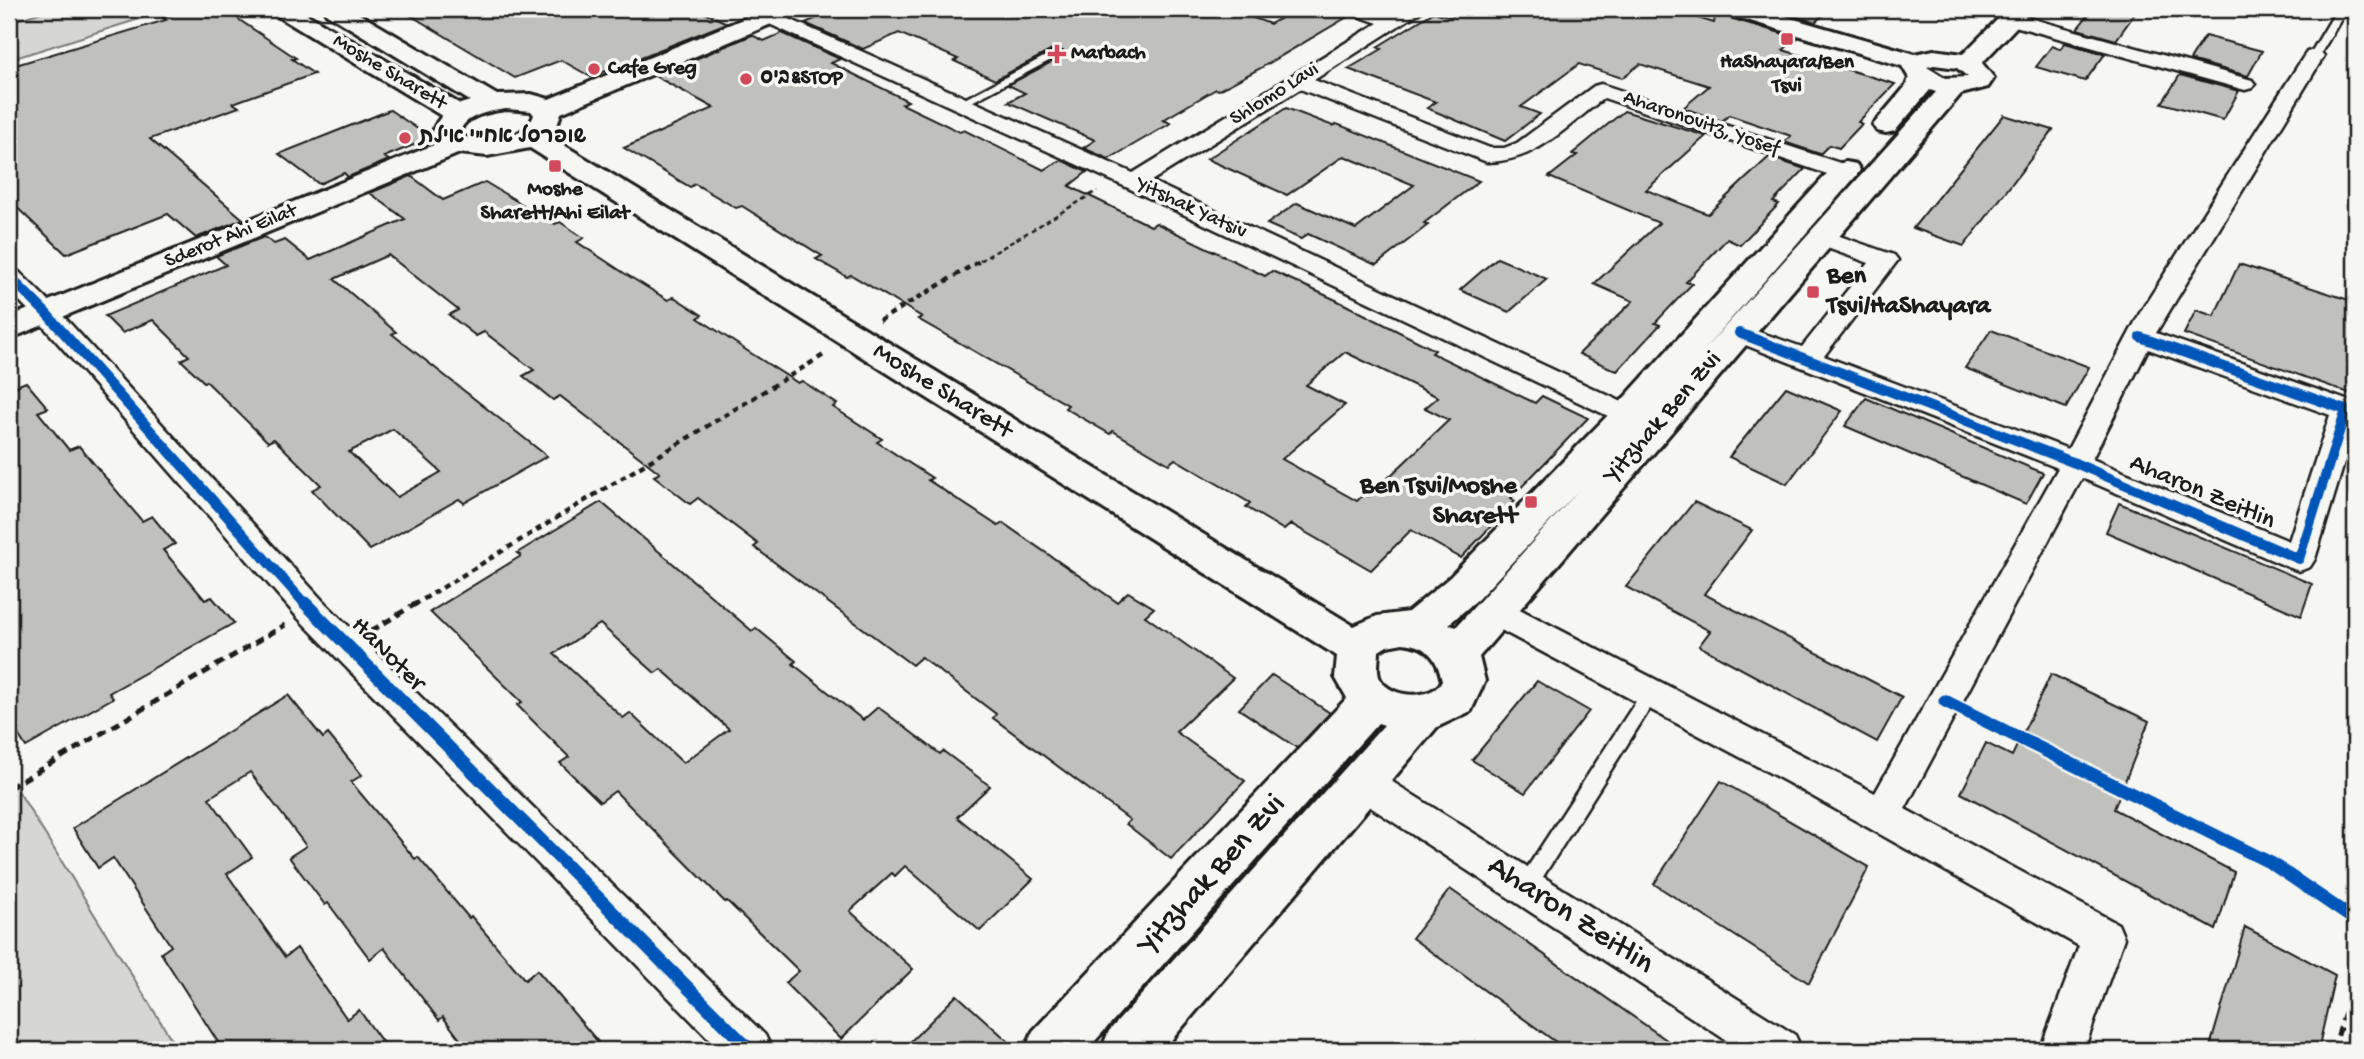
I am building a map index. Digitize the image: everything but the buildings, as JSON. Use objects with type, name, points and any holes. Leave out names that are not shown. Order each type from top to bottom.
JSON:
[{"type":"street","name":"Moshe Sharett","points":[[282,9],[459,115],[492,103],[519,100],[531,102],[538,123],[853,337],[1354,646]]},
{"type":"street","name":"Moshe Sharett","points":[[335,9],[492,103]]},
{"type":"street","points":[[1356,9],[1393,22]]},
{"type":"street","name":"Shlomo Lavi","points":[[1128,179],[1298,81],[1415,9]]},
{"type":"street","points":[[1735,9],[1940,70]]},
{"type":"street","points":[[459,115],[444,132],[446,139],[454,146],[491,149],[538,123],[770,11]]},
{"type":"street","name":"Yitshak Yatsiv","points":[[770,11],[1627,416]]},
{"type":"street","points":[[2008,12],[2245,84]]},
{"type":"street","name":"Yitzhak Ben Zvi","points":[[1417,628],[1464,588],[1627,416],[1912,96],[2008,12]]},
{"type":"street","points":[[1883,814],[2075,463],[2140,337],[2314,56]]},
{"type":"street","name":"Yitzhak Ben Zvi","points":[[1457,654],[1822,238],[1940,70]]},
{"type":"street","name":"Aharonovitz, Yosef","points":[[1298,81],[1487,155],[1507,155],[1525,148],[1601,90],[1844,172]]},
{"type":"street","name":"Sderot Ahi Eilat","points":[[9,329],[454,146]]},
{"type":"street","points":[[1807,359],[1885,260],[1822,238]]},
{"type":"street","name":"HaNoter","points":[[9,276],[46,313],[311,610],[750,1050]]},
{"type":"street","name":"Aharon Zeitlin","points":[[1739,333],[2075,463],[2299,559],[2346,411],[2140,337]]},
{"type":"street","points":[[1494,611],[1653,691],[1883,814],[2103,938],[2062,1050]]},
{"type":"street","points":[[1390,628],[1417,628],[1447,642],[1463,667],[1464,680],[1460,693],[1443,707],[1421,714],[1396,710],[1373,699],[1362,688],[1354,662],[1358,649],[1354,646],[1390,628]]},
{"type":"street","name":"Yitzhak Ben Zvi","points":[[1052,1050],[1373,699]]},
{"type":"street","name":"Yitzhak Ben Zvi","points":[[1128,1050],[1421,714]]},
{"type":"street","name":"Aharon Zeitlin","points":[[1362,782],[1780,1050]]},
{"type":"lane","points":[[2314,56],[2342,9]]},
{"type":"lane","points":[[962,103],[1057,54]]},
{"type":"lane","points":[[1525,888],[1653,691]]},
{"type":"path","points":[[346,646],[853,337],[1128,179]]},
{"type":"path","points":[[9,788],[311,610]]},
{"type":"path","points":[[2333,1050],[2345,1013],[2355,1009]]},
{"type":"shaded area","points":[[52,9],[171,9],[9,60],[9,22]]},
{"type":"shaded area","points":[[9,776],[178,1050],[9,1050]]},
{"type":"cycle path","points":[[9,276],[46,313],[311,610],[750,1050]]},
{"type":"cycle path","points":[[1739,333],[2075,463],[2299,559],[2346,410],[2140,337]]},
{"type":"cycle path","points":[[1945,701],[2271,863],[2355,920]]},
{"type":"place","name":"HaShayara/Ben Tsvi","points":[[1787,39]]},
{"type":"place","name":"Marbach","points":[[1057,54]]},
{"type":"place","name":"Cafe Greg","points":[[594,69]]},
{"type":"place","name":"ביס&STOP","points":[[746,79]]},
{"type":"place","name":"שופרסל אח\"י אילת","points":[[405,138]]},
{"type":"place","name":"Moshe Sharett/Ahi Eilat","points":[[555,166]]},
{"type":"place","name":"Ben Tsvi/HaShayara","points":[[1813,292]]},
{"type":"place","name":"Ben Tsvi/Moshe Sharett","points":[[1531,502]]}]
